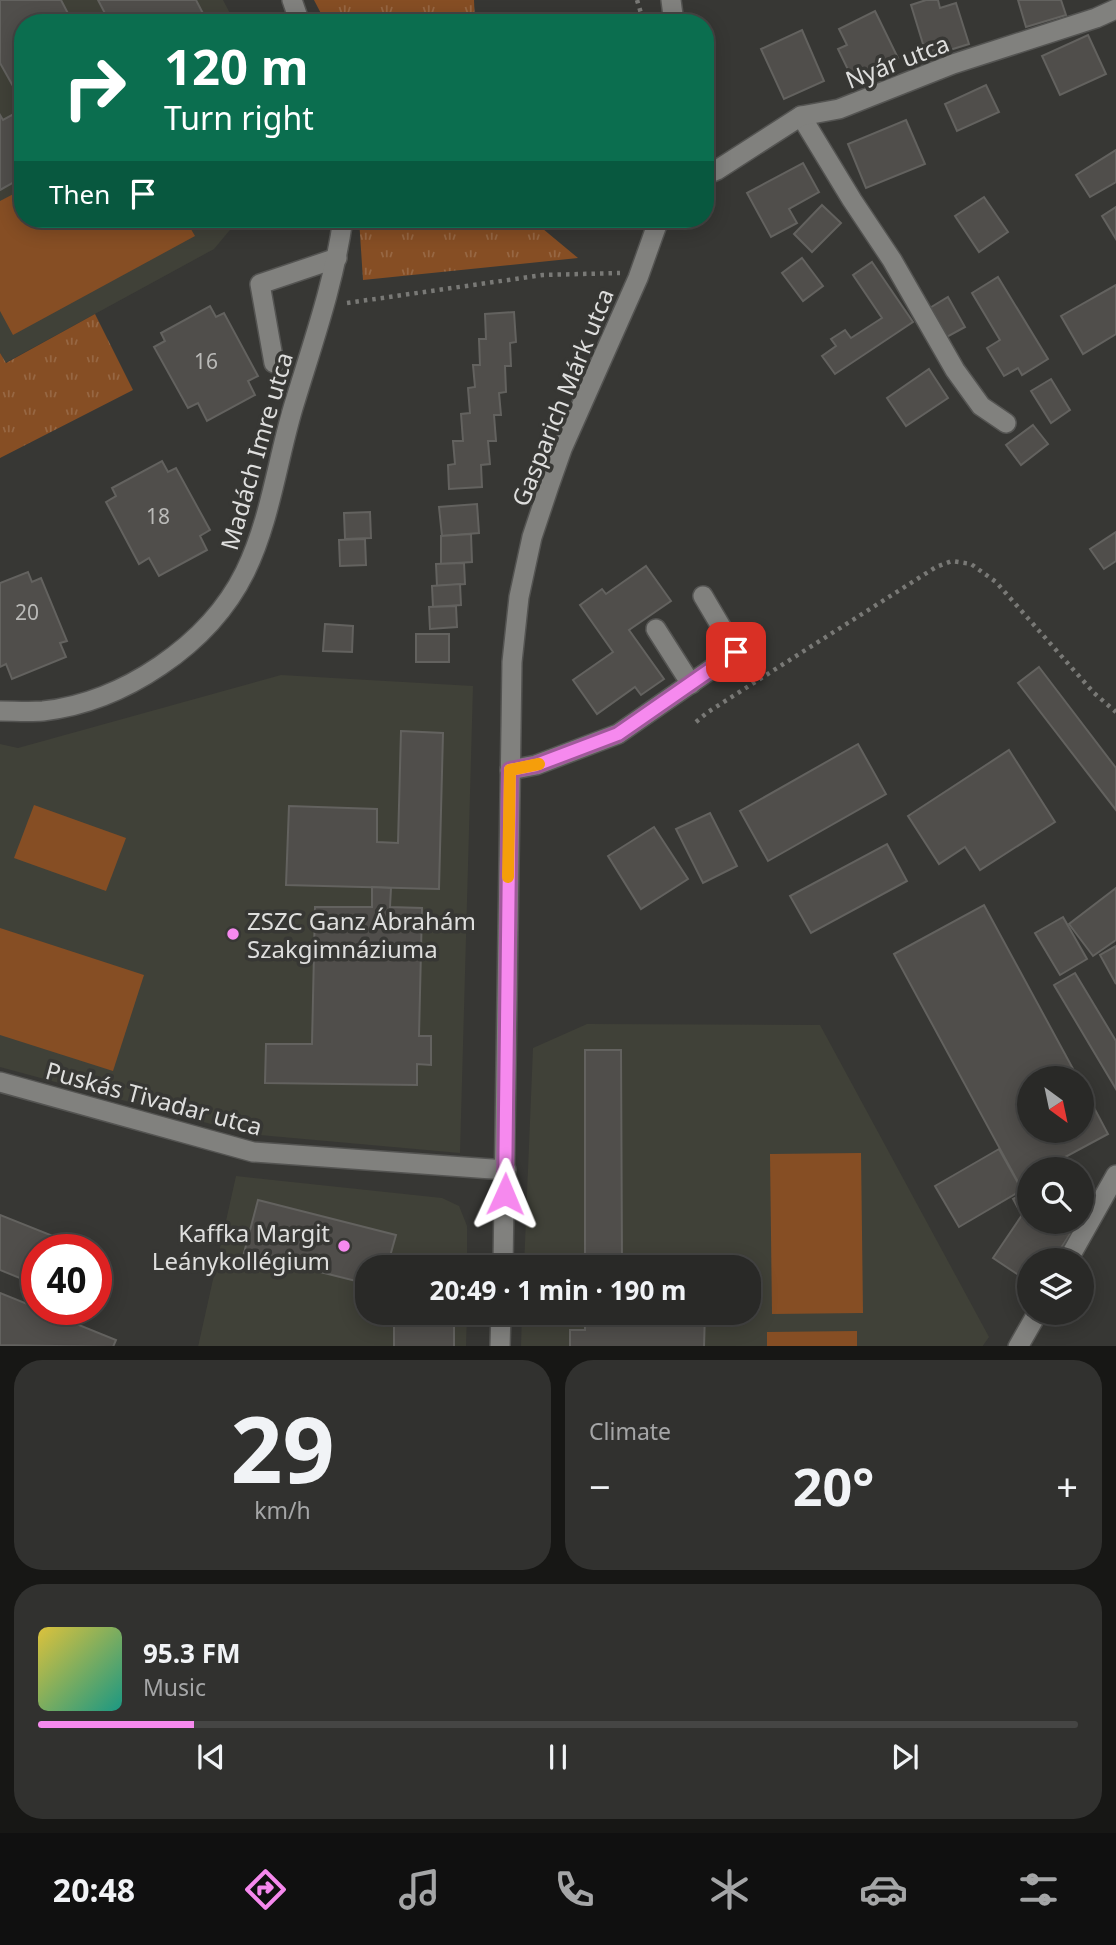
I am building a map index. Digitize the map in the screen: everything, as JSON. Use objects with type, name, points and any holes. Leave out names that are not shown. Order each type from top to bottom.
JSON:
[{"type":"street","name":"Nyár utca","points":[[714,171],[801,116],[839,109],[953,64],[1096,18],[1116,9]]},
{"type":"street","points":[[801,116],[892,260],[955,370],[981,406],[1006,423]]},
{"type":"street","name":"Madách Imre utca","points":[[0,711],[43,711],[87,701],[131,683],[178,652],[198,635],[223,607],[245,572],[260,537],[292,410],[337,258],[342,228]]},
{"type":"street","name":"Gasparich Márk utca","points":[[503,1255],[512,662],[519,597],[532,537],[562,449],[638,278],[656,228]]},
{"type":"street","points":[[275,363],[260,284],[337,258]]},
{"type":"street","points":[[510,770],[536,765],[618,734],[736,652],[703,596]]},
{"type":"street","points":[[656,629],[691,684]]},
{"type":"street","name":"Puskás Tivadar utca","points":[[0,1082],[253,1152],[506,1170]]},
{"type":"street","points":[[1075,1248],[1116,1175]]},
{"type":"street","points":[[500,1346],[501,1325]]},
{"type":"street","points":[[1018,1346],[1030,1325]]},
{"type":"path","points":[[324,306],[543,275],[615,272],[638,278]]},
{"type":"path","points":[[696,722],[925,574],[952,561],[971,564],[996,582],[1094,693],[1116,712]]},
{"type":"shaded area","points":[[0,0],[223,0],[230,14],[14,14],[14,228],[232,228],[214,249],[5,363],[0,353]]},
{"type":"shaded area","name":"ZSZC Ganz Ábrahám Szakgimnáziuma","points":[[281,675],[473,686],[460,1153],[248,1134],[0,1067],[0,744],[18,748]]},
{"type":"shaded area","points":[[587,1024],[820,1025],[989,1337],[983,1346],[521,1346],[522,1325],[761,1325],[761,1255],[524,1255],[533,1048]]},
{"type":"shaded area","name":"Kaffka Margit Leánykollégium","points":[[236,1176],[442,1198],[459,1206],[467,1226],[467,1255],[355,1255],[355,1325],[467,1325],[466,1346],[198,1346]]},
{"type":"green space","points":[[314,0],[474,0],[475,14],[321,14]]},
{"type":"green space","points":[[14,194],[14,228],[190,228],[195,236],[13,335],[0,311],[0,201]]},
{"type":"green space","points":[[360,228],[542,228],[578,258],[363,280]]},
{"type":"green space","points":[[95,314],[133,390],[0,458],[0,353],[6,363]]},
{"type":"green space","points":[[34,805],[126,838],[106,891],[14,858]]},
{"type":"green space","points":[[0,928],[144,975],[113,1071],[0,1035]]},
{"type":"green space","points":[[861,1153],[863,1313],[772,1314],[770,1154]]},
{"type":"green space","points":[[857,1331],[857,1346],[767,1346],[767,1332]]},
{"type":"building","points":[[0,0],[61,0],[68,14],[14,14],[14,88],[0,63]]},
{"type":"building","points":[[98,0],[196,0],[203,14],[105,14]]},
{"type":"building","points":[[926,0],[938,0],[940,8],[956,3],[969,44],[927,57],[911,5]]},
{"type":"building","points":[[1018,0],[1061,0],[1066,15],[1026,27]]},
{"type":"building","points":[[875,11],[898,58],[853,80],[838,49],[847,45],[839,29]]},
{"type":"building","points":[[802,30],[824,81],[784,99],[761,49]]},
{"type":"building","points":[[1088,35],[1106,74],[1060,95],[1042,56]]},
{"type":"building","points":[[986,85],[999,112],[957,131],[945,104]]},
{"type":"building","points":[[14,114],[14,182],[0,190],[0,115],[3,120]]},
{"type":"building","points":[[906,120],[925,164],[866,188],[848,144]]},
{"type":"building","points":[[1116,150],[1116,182],[1090,197],[1076,175]]},
{"type":"building","points":[[803,163],[819,192],[789,209],[797,223],[771,237],[747,193]]},
{"type":"building","points":[[984,197],[1008,232],[979,252],[955,216]]},
{"type":"building","points":[[822,205],[841,223],[812,252],[794,234]]},
{"type":"building","points":[[1116,207],[1116,239],[1102,216]]},
{"type":"building","points":[[802,258],[823,286],[803,301],[782,273]]},
{"type":"building","points":[[872,262],[913,322],[835,374],[822,356],[836,346],[831,339],[845,330],[851,338],[882,318],[853,275]]},
{"type":"building","points":[[998,277],[1048,359],[1022,375],[1018,368],[1004,376],[987,348],[1000,340],[972,293]]},
{"type":"building","points":[[1116,285],[1116,334],[1083,354],[1061,316]]},
{"type":"building","points":[[948,297],[965,327],[945,338],[928,309]]},
{"type":"building","points":[[210,306],[216,317],[224,313],[258,376],[248,381],[255,395],[207,421],[198,403],[188,408],[154,347],[165,341],[161,333]]},
{"type":"building","points":[[514,312],[516,342],[510,343],[511,366],[505,366],[506,392],[499,393],[501,415],[494,415],[496,441],[488,441],[490,464],[481,465],[482,487],[449,489],[448,465],[455,464],[453,441],[463,441],[461,414],[470,413],[468,388],[475,387],[473,365],[480,365],[479,339],[486,339],[485,314]]},
{"type":"building","points":[[929,369],[948,398],[906,426],[887,398]]},
{"type":"building","points":[[1051,379],[1070,410],[1051,423],[1031,391]]},
{"type":"building","points":[[1033,425],[1048,444],[1021,465],[1006,445]]},
{"type":"building","points":[[162,461],[168,472],[176,468],[210,530],[200,536],[207,550],[159,576],[149,558],[139,564],[106,502],[116,496],[112,488]]},
{"type":"building","points":[[477,504],[479,533],[442,536],[439,507]]},
{"type":"building","points":[[370,512],[371,538],[345,539],[344,513]]},
{"type":"building","points":[[1116,532],[1116,561],[1104,569],[1090,549]]},
{"type":"building","points":[[471,534],[472,562],[441,564],[441,536]]},
{"type":"building","points":[[365,539],[366,565],[340,566],[339,540]]},
{"type":"building","points":[[464,563],[465,584],[437,586],[436,564]]},
{"type":"building","points":[[646,566],[671,601],[629,630],[664,679],[641,695],[635,687],[597,714],[573,680],[613,652],[580,605],[602,589],[606,594]]},
{"type":"building","points":[[28,572],[32,582],[41,578],[67,641],[60,643],[66,657],[12,679],[6,664],[0,667],[0,583]]},
{"type":"building","points":[[460,584],[461,605],[433,607],[432,586]]},
{"type":"building","points":[[456,606],[457,627],[430,629],[429,607]]},
{"type":"building","points":[[325,624],[353,626],[352,652],[323,651]]},
{"type":"building","points":[[416,634],[449,634],[449,662],[416,662]]},
{"type":"building","points":[[1039,667],[1116,768],[1116,810],[1018,683]]},
{"type":"building","points":[[401,731],[443,733],[439,889],[286,885],[289,806],[377,809],[377,842],[398,843]]},
{"type":"building","points":[[858,744],[886,794],[768,861],[740,811]]},
{"type":"building","points":[[1009,750],[1055,822],[980,870],[965,847],[939,864],[908,816]]},
{"type":"building","points":[[710,813],[737,866],[703,883],[676,829]]},
{"type":"building","points":[[654,827],[688,879],[641,909],[608,856]]},
{"type":"building","points":[[887,844],[907,881],[811,933],[790,896]]},
{"type":"building","points":[[372,887],[391,888],[390,907],[422,908],[419,1036],[431,1036],[431,1065],[417,1064],[417,1085],[265,1083],[266,1044],[312,1044],[315,907],[372,907]]},
{"type":"building","points":[[1116,888],[1116,940],[1093,956],[1069,924]]},
{"type":"building","points":[[984,905],[1071,1066],[1017,1066],[1017,1143],[1091,1143],[1065,1157],[1017,1157],[1017,1180],[894,954]]},
{"type":"building","points":[[1063,917],[1087,959],[1060,975],[1035,933]]},
{"type":"building","points":[[1116,946],[1116,984],[1100,955]]},
{"type":"building","points":[[1075,973],[1116,1041],[1116,1089],[1054,985]]},
{"type":"building","points":[[585,1050],[621,1050],[622,1255],[585,1255]]},
{"type":"building","points":[[1094,1108],[1108,1134],[1094,1142]]},
{"type":"building","points":[[999,1149],[1017,1181],[1017,1193],[959,1227],[935,1186]]},
{"type":"building","points":[[258,1200],[396,1235],[390,1255],[355,1255],[355,1281],[244,1253]]},
{"type":"building","points":[[0,1215],[48,1234],[21,1234],[21,1279],[0,1270]]},
{"type":"building","points":[[1017,1222],[1017,1234],[1070,1234],[1061,1248],[1017,1248],[1017,1274],[993,1258]]},
{"type":"building","points":[[0,1293],[21,1302],[21,1325],[79,1325],[116,1340],[113,1346],[0,1345]]},
{"type":"building","points":[[394,1325],[454,1325],[454,1346],[394,1346]]},
{"type":"building","points":[[585,1325],[705,1325],[704,1346],[570,1346],[570,1330],[585,1330]]},
{"type":"slow traffic","points":[[508,877],[510,770],[539,764]]},
{"type":"place","name":"ZSZC Ganz Ábrahám Szakgimnáziuma","points":[[233,934]]},
{"type":"place","name":"Kaffka Margit Leánykollégium","points":[[344,1246]]},
{"type":"route","points":[[505,1194],[510,770],[536,765],[618,734],[736,652]]}]
